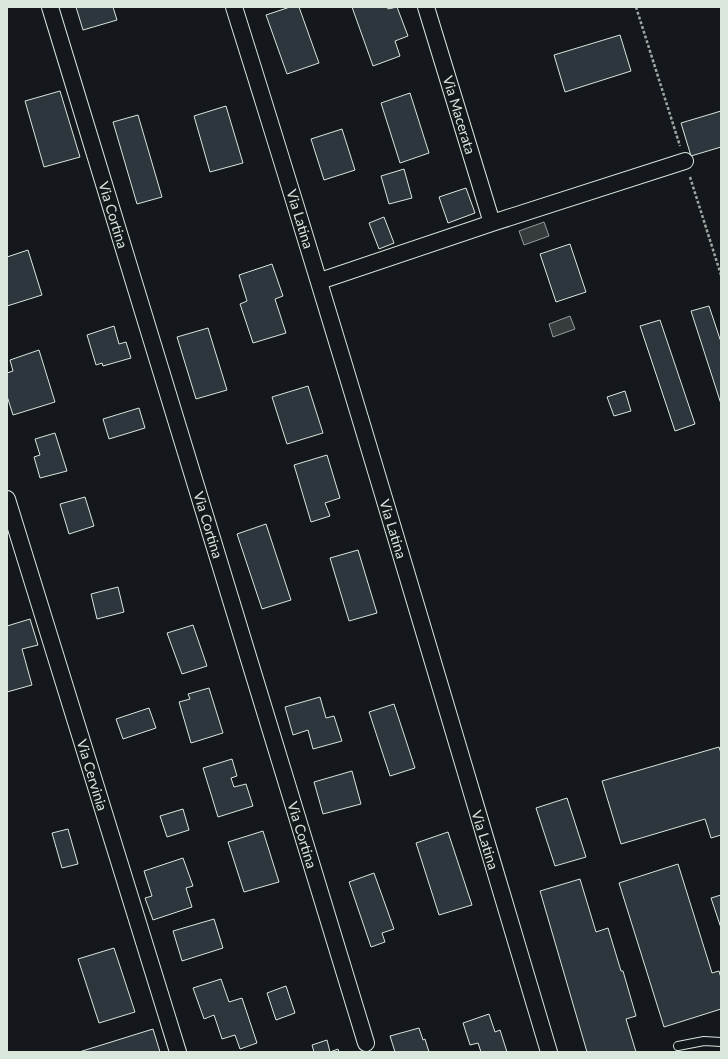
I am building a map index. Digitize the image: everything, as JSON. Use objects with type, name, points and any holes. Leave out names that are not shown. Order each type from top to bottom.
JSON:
[{"type":"street","name":"Via Cortina","points":[[50,7],[366,1043]]},
{"type":"street","name":"Via Latina","points":[[234,7],[320,281],[549,1052]]},
{"type":"street","name":"Via Macerata","points":[[426,7],[492,223]]},
{"type":"street","points":[[320,281],[492,223],[685,161]]},
{"type":"street","name":"Via Cervinia","points":[[7,499],[178,1052]]},
{"type":"lane","points":[[678,1046],[704,1041],[721,1042]]},
{"type":"path","points":[[636,7],[721,276]]},
{"type":"shaded area","points":[[544,222],[549,236],[524,245],[519,231]]},
{"type":"shaded area","points":[[570,316],[575,329],[553,337],[549,324]]},
{"type":"building","points":[[76,7],[113,7],[117,20],[83,30]]},
{"type":"building","points":[[290,7],[299,7],[319,63],[287,74],[266,15]]},
{"type":"building","points":[[352,7],[387,7],[388,9],[397,7],[408,36],[395,41],[400,56],[373,66]]},
{"type":"building","points":[[620,35],[631,71],[565,92],[554,55]]},
{"type":"building","points":[[60,91],[80,157],[44,167],[25,101]]},
{"type":"building","points":[[410,93],[429,153],[400,163],[381,103]]},
{"type":"building","points":[[226,106],[243,163],[210,172],[194,116]]},
{"type":"building","points":[[721,111],[721,147],[691,156],[681,123]]},
{"type":"building","points":[[138,115],[162,197],[137,204],[113,122]]},
{"type":"building","points":[[342,129],[355,170],[324,180],[311,139]]},
{"type":"building","points":[[404,169],[412,198],[389,204],[381,176]]},
{"type":"building","points":[[466,188],[475,213],[448,223],[439,197]]},
{"type":"building","points":[[384,217],[394,243],[379,249],[369,223]]},
{"type":"building","points":[[570,244],[586,292],[556,302],[540,254]]},
{"type":"building","points":[[28,250],[42,295],[7,306],[7,257]]},
{"type":"building","points":[[272,264],[283,296],[275,299],[286,333],[253,343],[240,304],[247,301],[239,275]]},
{"type":"building","points":[[709,306],[721,342],[721,404],[691,311]]},
{"type":"building","points":[[660,320],[695,424],[675,431],[640,326]]},
{"type":"building","points":[[114,326],[119,344],[126,342],[131,358],[103,366],[102,363],[96,365],[87,335]]},
{"type":"building","points":[[208,328],[227,390],[196,399],[177,337]]},
{"type":"building","points":[[39,350],[55,402],[13,415],[7,396],[7,373],[13,371],[10,360]]},
{"type":"building","points":[[308,386],[323,433],[287,444],[272,397]]},
{"type":"building","points":[[625,391],[631,411],[614,416],[607,397]]},
{"type":"building","points":[[139,408],[145,428],[109,439],[103,419]]},
{"type":"building","points":[[55,433],[67,471],[40,478],[34,457],[40,455],[35,439]]},
{"type":"building","points":[[327,455],[340,498],[325,503],[330,516],[311,522],[294,465]]},
{"type":"building","points":[[85,497],[94,526],[69,534],[60,504]]},
{"type":"building","points":[[266,524],[291,600],[262,609],[237,534]]},
{"type":"building","points":[[358,550],[377,613],[349,621],[330,558]]},
{"type":"building","points":[[118,587],[124,612],[97,619],[91,594]]},
{"type":"building","points":[[30,619],[38,645],[22,649],[32,685],[7,692],[7,626]]},
{"type":"building","points":[[193,625],[207,666],[182,674],[167,633]]},
{"type":"building","points":[[209,688],[223,733],[191,743],[179,702],[190,699],[188,694]]},
{"type":"building","points":[[320,697],[326,718],[334,716],[342,741],[313,749],[308,730],[293,735],[285,707]]},
{"type":"building","points":[[394,704],[415,768],[390,776],[369,712]]},
{"type":"building","points":[[149,708],[156,728],[123,739],[116,719]]},
{"type":"building","points":[[719,747],[721,753],[721,835],[711,838],[705,819],[621,844],[602,781]]},
{"type":"building","points":[[232,759],[237,776],[231,778],[234,787],[246,784],[253,806],[218,817],[203,768]]},
{"type":"building","points":[[352,771],[361,804],[323,814],[314,782]]},
{"type":"building","points":[[567,798],[586,857],[555,866],[536,808]]},
{"type":"building","points":[[183,809],[189,830],[167,837],[160,816]]},
{"type":"building","points":[[68,829],[78,864],[62,868],[52,833]]},
{"type":"building","points":[[263,831],[279,882],[244,892],[228,842]]},
{"type":"building","points":[[448,832],[472,905],[439,915],[416,843]]},
{"type":"building","points":[[183,858],[193,886],[186,888],[192,907],[153,920],[145,898],[152,896],[144,871]]},
{"type":"building","points":[[678,864],[712,973],[719,971],[721,978],[721,1009],[664,1027],[619,883]]},
{"type":"building","points":[[374,873],[394,929],[382,933],[385,942],[371,947],[349,882]]},
{"type":"building","points":[[580,879],[596,932],[608,928],[621,971],[623,971],[636,1016],[626,1019],[636,1052],[587,1052],[540,891]]},
{"type":"building","points":[[721,895],[721,928],[711,898]]},
{"type":"building","points":[[214,919],[223,948],[182,961],[173,931]]},
{"type":"building","points":[[114,948],[135,1012],[99,1023],[78,959]]},
{"type":"building","points":[[221,979],[229,1002],[242,998],[257,1043],[240,1049],[235,1035],[222,1039],[214,1015],[204,1019],[193,988]]},
{"type":"building","points":[[286,986],[295,1013],[276,1020],[267,993]]},
{"type":"building","points":[[489,1014],[495,1032],[500,1030],[507,1052],[481,1052],[478,1043],[470,1045],[463,1023]]},
{"type":"building","points":[[419,1028],[423,1040],[425,1039],[429,1052],[395,1052],[390,1036]]},
{"type":"building","points":[[153,1029],[160,1052],[79,1052]]},
{"type":"building","points":[[327,1040],[330,1052],[314,1052],[312,1045]]},
{"type":"building","points":[[338,1049],[339,1052],[330,1052]]}]
